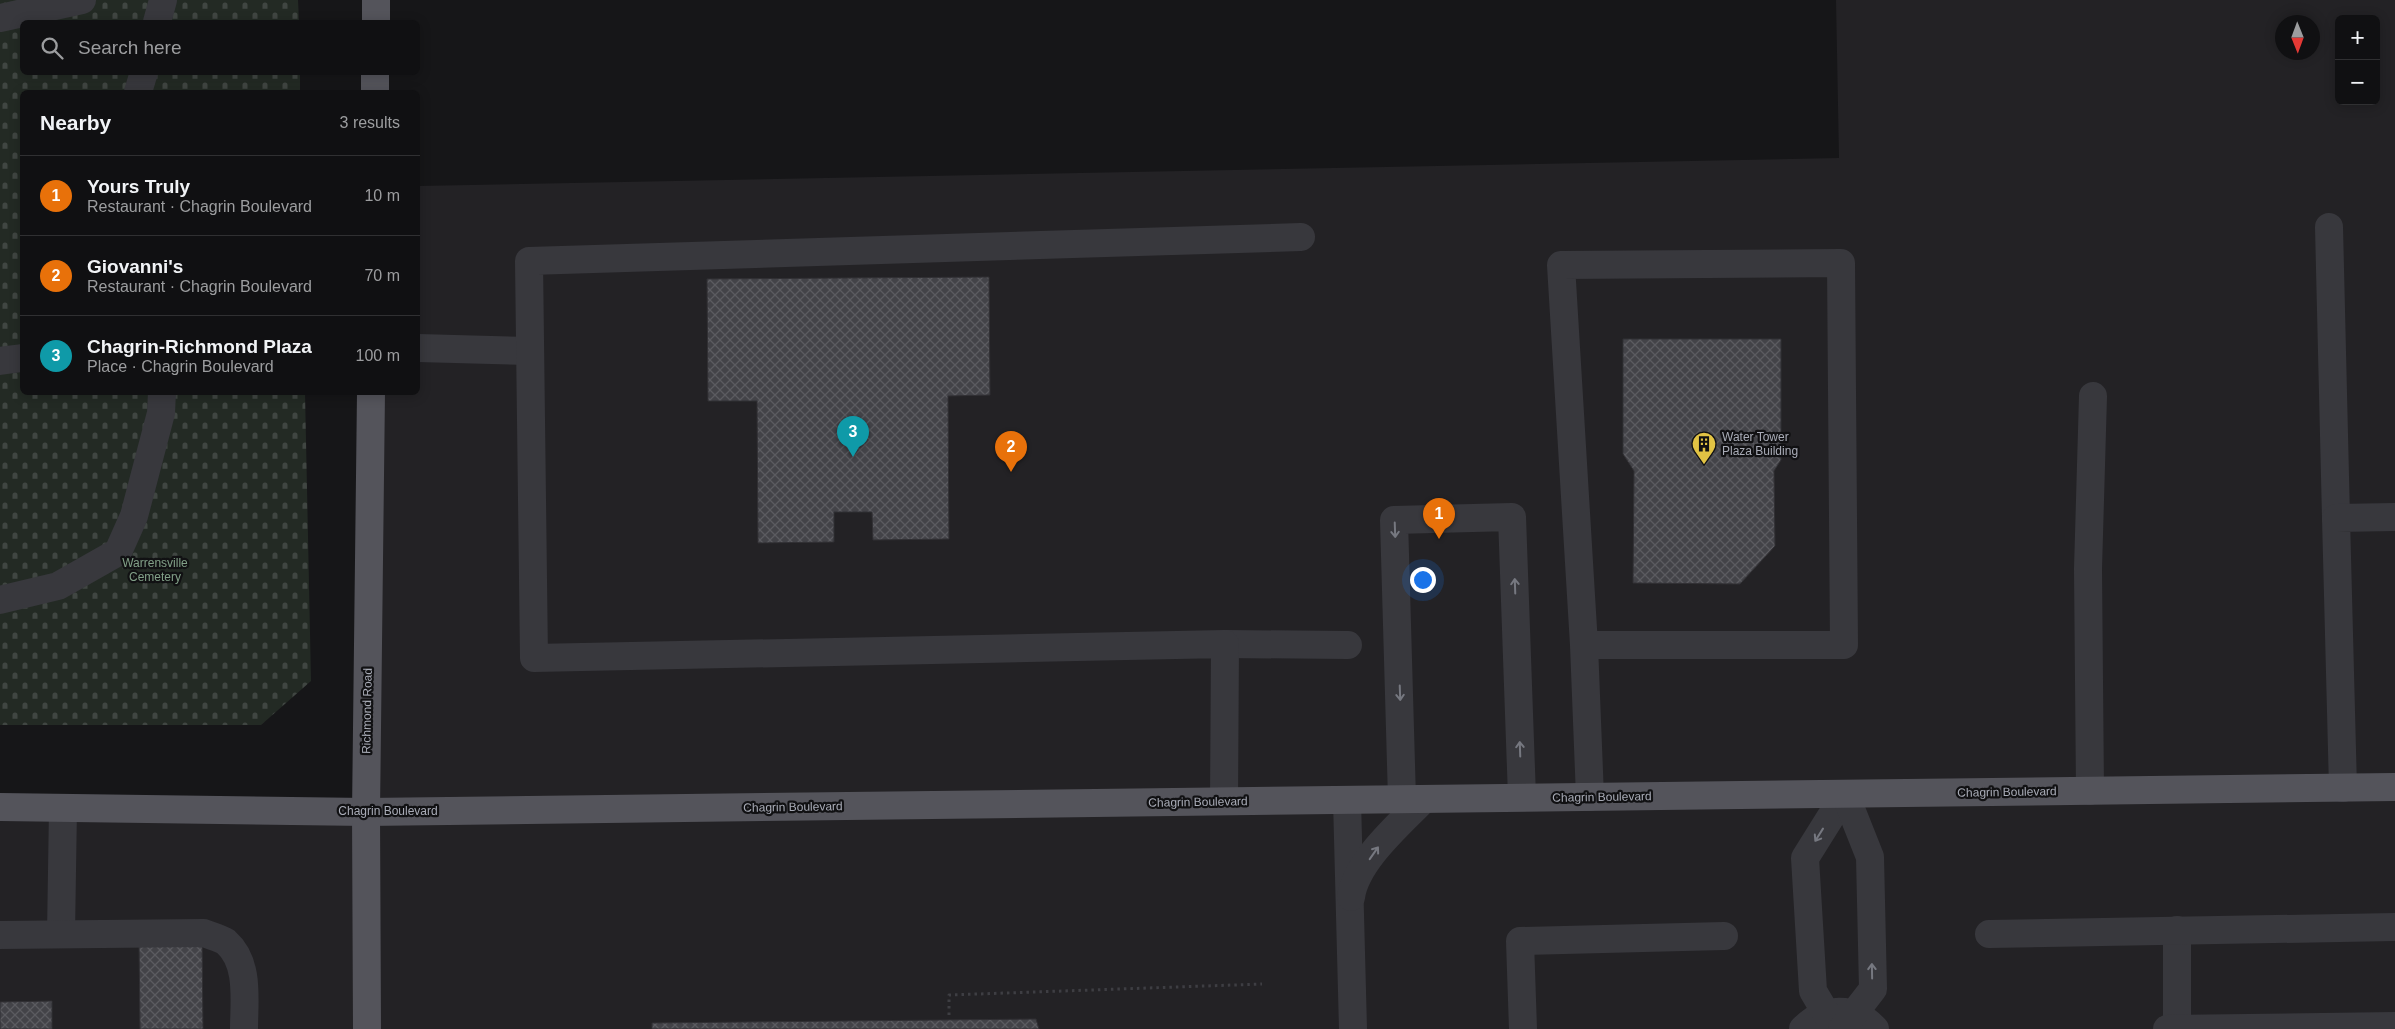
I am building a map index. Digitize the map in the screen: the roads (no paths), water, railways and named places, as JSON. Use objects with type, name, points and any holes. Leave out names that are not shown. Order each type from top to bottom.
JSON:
[{"type":"main road","points":[[376,0],[376,20]]},
{"type":"main road","points":[[375,75],[375,90]]},
{"type":"main road","name":"Richmond Road","points":[[367,1029],[366,812],[371,395]]},
{"type":"main road","name":"Chagrin Boulevard","points":[[0,807],[366,812],[2395,787]]},
{"type":"lane","points":[[0,18],[82,0]]},
{"type":"lane","points":[[157,20],[162,0]]},
{"type":"lane","points":[[139,90],[143,75]]},
{"type":"lane","points":[[2329,227],[2343,788]]},
{"type":"lane","points":[[1301,237],[529,260],[534,658],[1225,644],[1348,646]]},
{"type":"lane","points":[[1584,645],[1844,645],[1841,263],[1561,265],[1584,645],[1590,797]]},
{"type":"lane","points":[[420,348],[530,350]]},
{"type":"lane","points":[[0,361],[20,358]]},
{"type":"lane","points":[[0,600],[58,586],[118,552],[134,516],[161,413],[162,395]]},
{"type":"lane","points":[[2090,791],[2088,569],[2092,396]]},
{"type":"lane","points":[[1349,913],[1352,890],[1359,874],[1413,799],[1394,520],[1512,517],[1522,797]]},
{"type":"lane","points":[[2336,518],[2395,517]]},
{"type":"lane","points":[[1224,801],[1225,644]]},
{"type":"lane","points":[[1845,794],[1870,858],[1873,988],[1847,1023]]},
{"type":"lane","points":[[1845,794],[1805,858],[1813,991],[1847,1023]]},
{"type":"lane","points":[[1347,800],[1354,1029]]},
{"type":"lane","points":[[61,934],[63,808]]},
{"type":"lane","points":[[1989,934],[2395,927]]},
{"type":"lane","points":[[2177,930],[2177,1029]]},
{"type":"lane","points":[[0,935],[204,933],[224,941],[235,953],[244,977],[244,1029]]},
{"type":"lane","points":[[1523,1029],[1520,941],[1724,936]]},
{"type":"lane","points":[[1803,1029],[1813,1019],[1847,1023]]},
{"type":"lane","points":[[2167,1029],[2395,1026]]},
{"type":"place","name":"Chagrin-Richmond Plaza","points":[[853,457]]},
{"type":"place","name":"Water Tower Plaza Building","points":[[1704,465]]},
{"type":"place","name":"Giovanni's","points":[[1011,472]]},
{"type":"place","name":"Yours Truly","points":[[1439,539]]},
{"type":"park label","name":"Warrensville Cemetery","points":[[155,570]]}]
